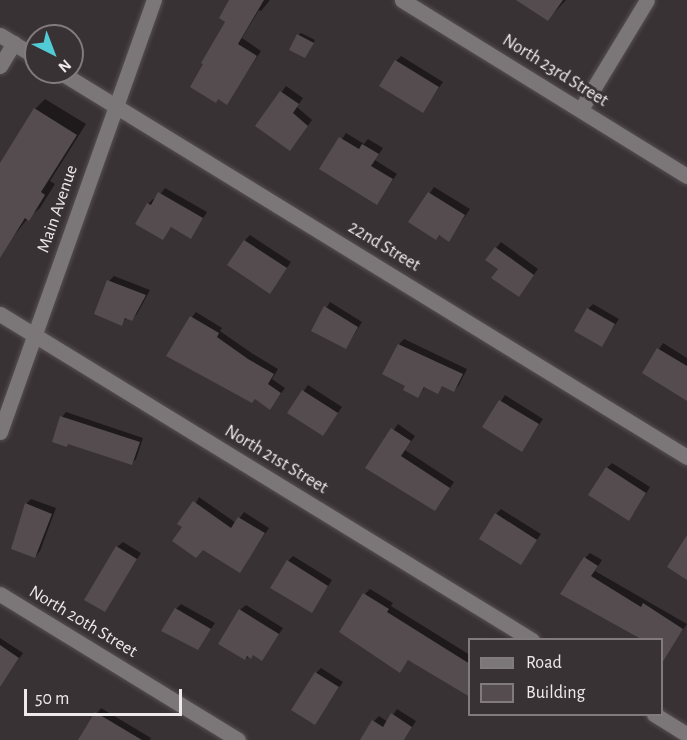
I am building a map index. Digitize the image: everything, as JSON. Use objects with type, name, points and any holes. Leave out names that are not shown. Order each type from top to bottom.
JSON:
[{"type":"street","name":"Main Avenue","points":[[0,432],[154,0]]},
{"type":"street","name":"North 23rd Street","points":[[402,0],[687,176]]},
{"type":"street","points":[[581,109],[647,0]]},
{"type":"street","points":[[0,35],[24,49]]},
{"type":"street","points":[[0,66],[14,43]]},
{"type":"street","name":"22nd Street","points":[[79,84],[687,457]]},
{"type":"street","name":"North 21st Street","points":[[0,314],[530,638]]},
{"type":"street","name":"North 20th Street","points":[[0,594],[238,740]]},
{"type":"street","points":[[657,716],[687,735]]},
{"type":"building","points":[[229,0],[264,0],[238,44],[257,56],[227,105],[218,99],[216,103],[190,87],[225,22],[219,18]]},
{"type":"building","points":[[516,0],[563,0],[548,21]]},
{"type":"building","points":[[297,34],[314,43],[305,58],[289,50]]},
{"type":"building","points":[[395,60],[439,87],[423,113],[379,86]]},
{"type":"building","points":[[280,91],[299,104],[293,113],[308,126],[290,151],[255,126]]},
{"type":"building","points":[[34,108],[77,135],[41,192],[45,195],[29,221],[25,218],[0,258],[0,163]]},
{"type":"building","points":[[339,137],[359,149],[362,144],[379,154],[371,166],[393,179],[377,205],[319,169]]},
{"type":"building","points":[[158,192],[203,218],[191,239],[171,227],[163,240],[135,224],[147,203],[151,205]]},
{"type":"building","points":[[428,192],[465,215],[449,242],[439,235],[436,240],[408,222]]},
{"type":"building","points":[[244,240],[287,268],[270,294],[227,265]]},
{"type":"building","points":[[495,247],[534,275],[519,297],[491,278],[498,269],[485,260]]},
{"type":"building","points":[[107,280],[146,295],[132,321],[125,318],[122,326],[94,314]]},
{"type":"building","points":[[324,306],[358,327],[346,349],[311,331]]},
{"type":"building","points":[[587,308],[615,324],[602,347],[574,331]]},
{"type":"building","points":[[190,316],[219,333],[217,337],[274,374],[268,384],[281,393],[270,410],[255,399],[252,403],[166,356]]},
{"type":"building","points":[[398,344],[463,374],[454,392],[442,386],[438,394],[424,387],[418,398],[403,390],[405,386],[382,374]]},
{"type":"building","points":[[657,348],[687,366],[687,401],[642,373]]},
{"type":"building","points":[[302,390],[338,413],[323,436],[287,413]]},
{"type":"building","points":[[499,400],[539,424],[522,452],[482,427]]},
{"type":"building","points":[[60,416],[140,442],[132,465],[68,444],[67,447],[52,442]]},
{"type":"building","points":[[391,428],[411,441],[401,456],[450,488],[435,511],[365,468]]},
{"type":"building","points":[[606,467],[646,493],[629,521],[588,495]]},
{"type":"building","points":[[193,501],[231,528],[238,517],[265,533],[240,573],[203,550],[196,558],[172,541],[182,527],[177,524]]},
{"type":"building","points":[[25,503],[52,514],[35,558],[11,549]]},
{"type":"building","points":[[495,513],[537,540],[521,565],[479,539]]},
{"type":"building","points":[[687,535],[687,580],[667,567]]},
{"type":"building","points":[[116,546],[137,559],[105,612],[84,600]]},
{"type":"building","points":[[584,557],[598,566],[591,576],[641,607],[643,603],[683,629],[663,661],[663,638],[639,638],[560,594]]},
{"type":"building","points":[[287,560],[328,586],[312,613],[270,588]]},
{"type":"building","points":[[363,593],[389,609],[387,612],[468,663],[468,696],[408,660],[400,673],[339,632]]},
{"type":"building","points":[[175,608],[211,629],[198,650],[161,631]]},
{"type":"building","points":[[239,609],[279,634],[262,661],[253,655],[251,659],[247,656],[245,660],[218,644]]},
{"type":"building","points":[[0,645],[19,658],[0,687]]},
{"type":"building","points":[[315,672],[339,687],[315,725],[291,710]]},
{"type":"building","points":[[95,712],[142,740],[78,740]]},
{"type":"building","points":[[391,713],[412,727],[404,740],[360,740],[372,720],[383,727]]}]
